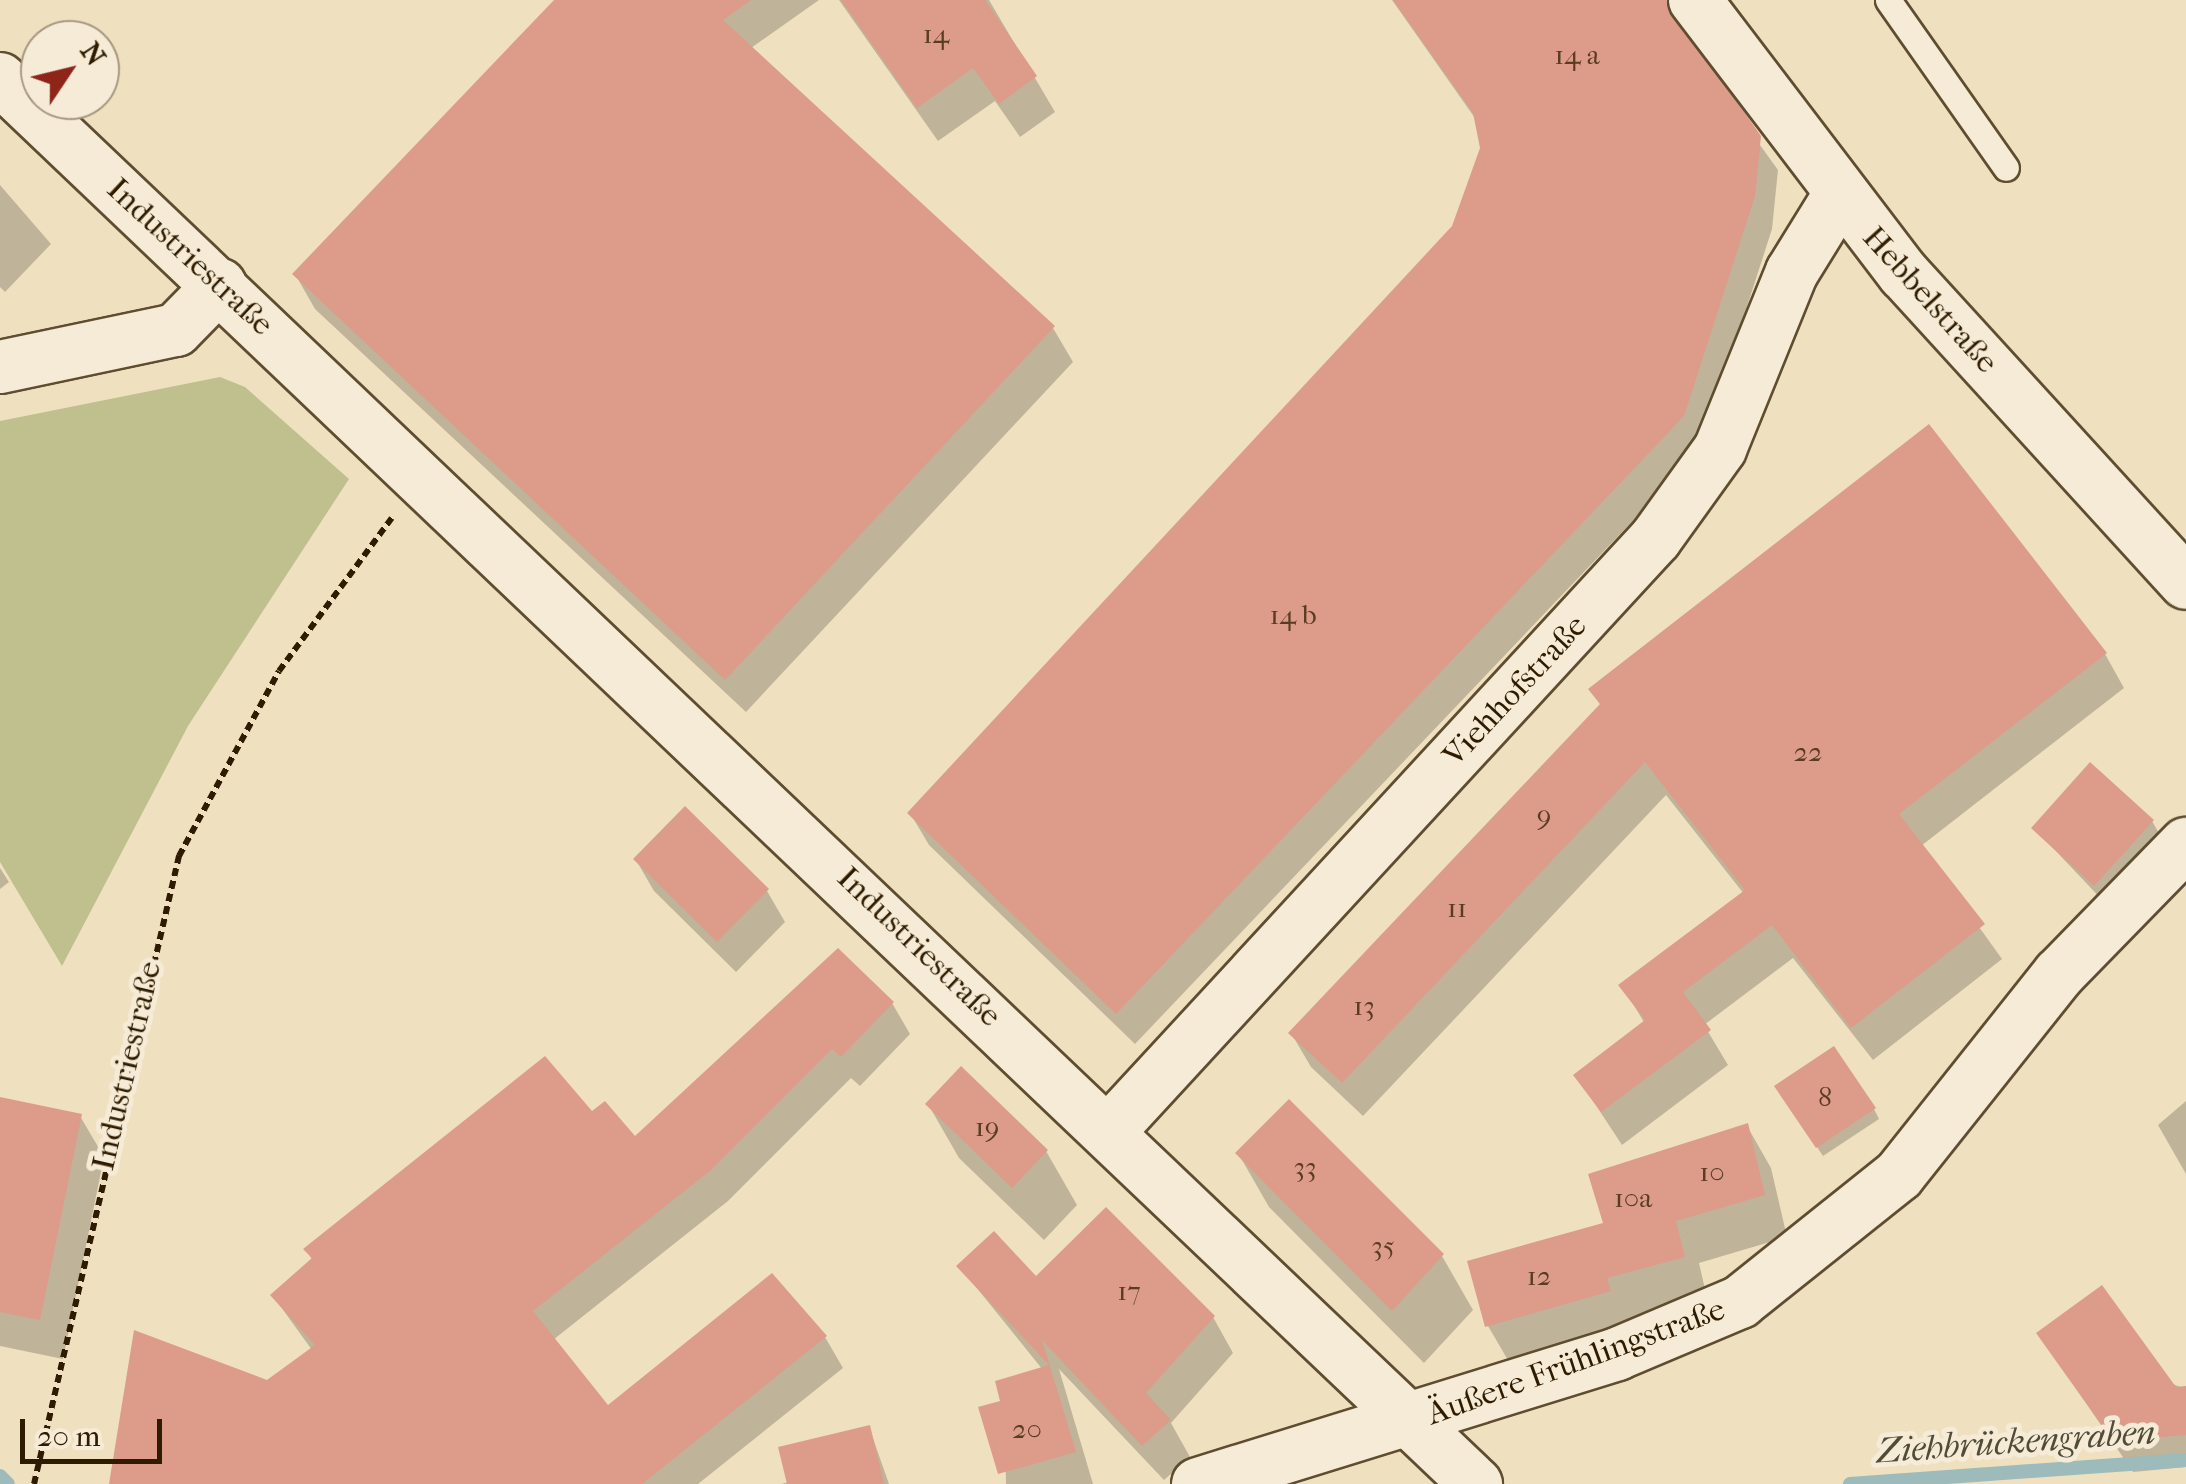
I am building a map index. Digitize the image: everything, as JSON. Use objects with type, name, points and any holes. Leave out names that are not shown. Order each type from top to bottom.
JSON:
[{"type":"street","name":"Hebbelstraße","points":[[1695,0],[1839,196],[2186,583]]},
{"type":"street","name":"Industriestraße","points":[[0,80],[1110,1130],[1476,1484]]},
{"type":"street","name":"Viehhofstraße","points":[[1110,1130],[1656,538],[1720,450],[1792,272],[1839,196]]},
{"type":"street","points":[[0,367],[176,330],[220,284]]},
{"type":"street","name":"Äußere Frühlingstraße","points":[[1198,1484],[1411,1422],[1683,1330],[1791,1268],[1899,1175],[2058,974],[2186,844]]},
{"type":"lane","points":[[1888,0],[2006,168]]},
{"type":"path","name":"Industriestraße","points":[[34,1484],[179,856],[279,670],[422,477]]},
{"type":"green space","points":[[220,377],[245,387],[349,479],[188,726],[62,966],[0,862],[0,421]]},
{"type":"building","points":[[554,0],[751,0],[723,20],[1055,326],[725,680],[292,274]]},
{"type":"building","points":[[841,0],[985,0],[1037,76],[999,104],[973,68],[917,108]]},
{"type":"building","points":[[1393,0],[1666,0],[1761,136],[1755,196],[1684,416],[1116,1014],[907,813],[1452,226],[1480,148],[1473,113]]},
{"type":"building","points":[[1929,424],[2107,653],[1899,814],[1985,924],[1851,1028],[1772,925],[1683,992],[1711,1030],[1601,1112],[1573,1075],[1645,1020],[1618,985],[1745,890],[1645,762],[1342,1083],[1288,1033],[1600,704],[1588,689]]},
{"type":"building","points":[[2090,762],[2154,820],[2094,886],[2031,828]]},
{"type":"building","points":[[685,806],[769,889],[717,942],[633,859]]},
{"type":"building","points":[[838,948],[894,1002],[841,1057],[832,1049],[711,1170],[533,1311],[608,1405],[772,1273],[827,1336],[642,1484],[109,1484],[134,1330],[267,1380],[315,1345],[270,1295],[312,1258],[303,1249],[545,1056],[592,1111],[605,1101],[635,1136]]},
{"type":"building","points":[[1834,1046],[1876,1108],[1816,1148],[1774,1086]]},
{"type":"building","points":[[961,1066],[1048,1150],[1012,1188],[925,1104]]},
{"type":"building","points":[[0,1097],[82,1114],[40,1320],[0,1312]]},
{"type":"building","points":[[1289,1099],[1444,1254],[1392,1311],[1235,1153]]},
{"type":"building","points":[[1748,1123],[1765,1195],[1676,1221],[1685,1257],[1607,1278],[1611,1291],[1485,1327],[1467,1261],[1603,1223],[1588,1174]]},
{"type":"building","points":[[1106,1207],[1215,1316],[1146,1393],[1171,1420],[1142,1446],[1042,1340],[1076,1452],[998,1474],[978,1407],[1000,1401],[995,1381],[1049,1365],[956,1266],[994,1231],[1036,1276]]},
{"type":"building","points":[[2102,1285],[2176,1387],[2186,1386],[2186,1435],[2113,1441],[2036,1333]]},
{"type":"building","points":[[870,1425],[884,1484],[787,1484],[778,1447]]},
{"type":"waterway","name":"Ziehbrückengraben","points":[[1850,1484],[2186,1460]]},
{"type":"waterway","name":"Ziehbrückengraben","points":[[0,1476],[8,1484]]}]
